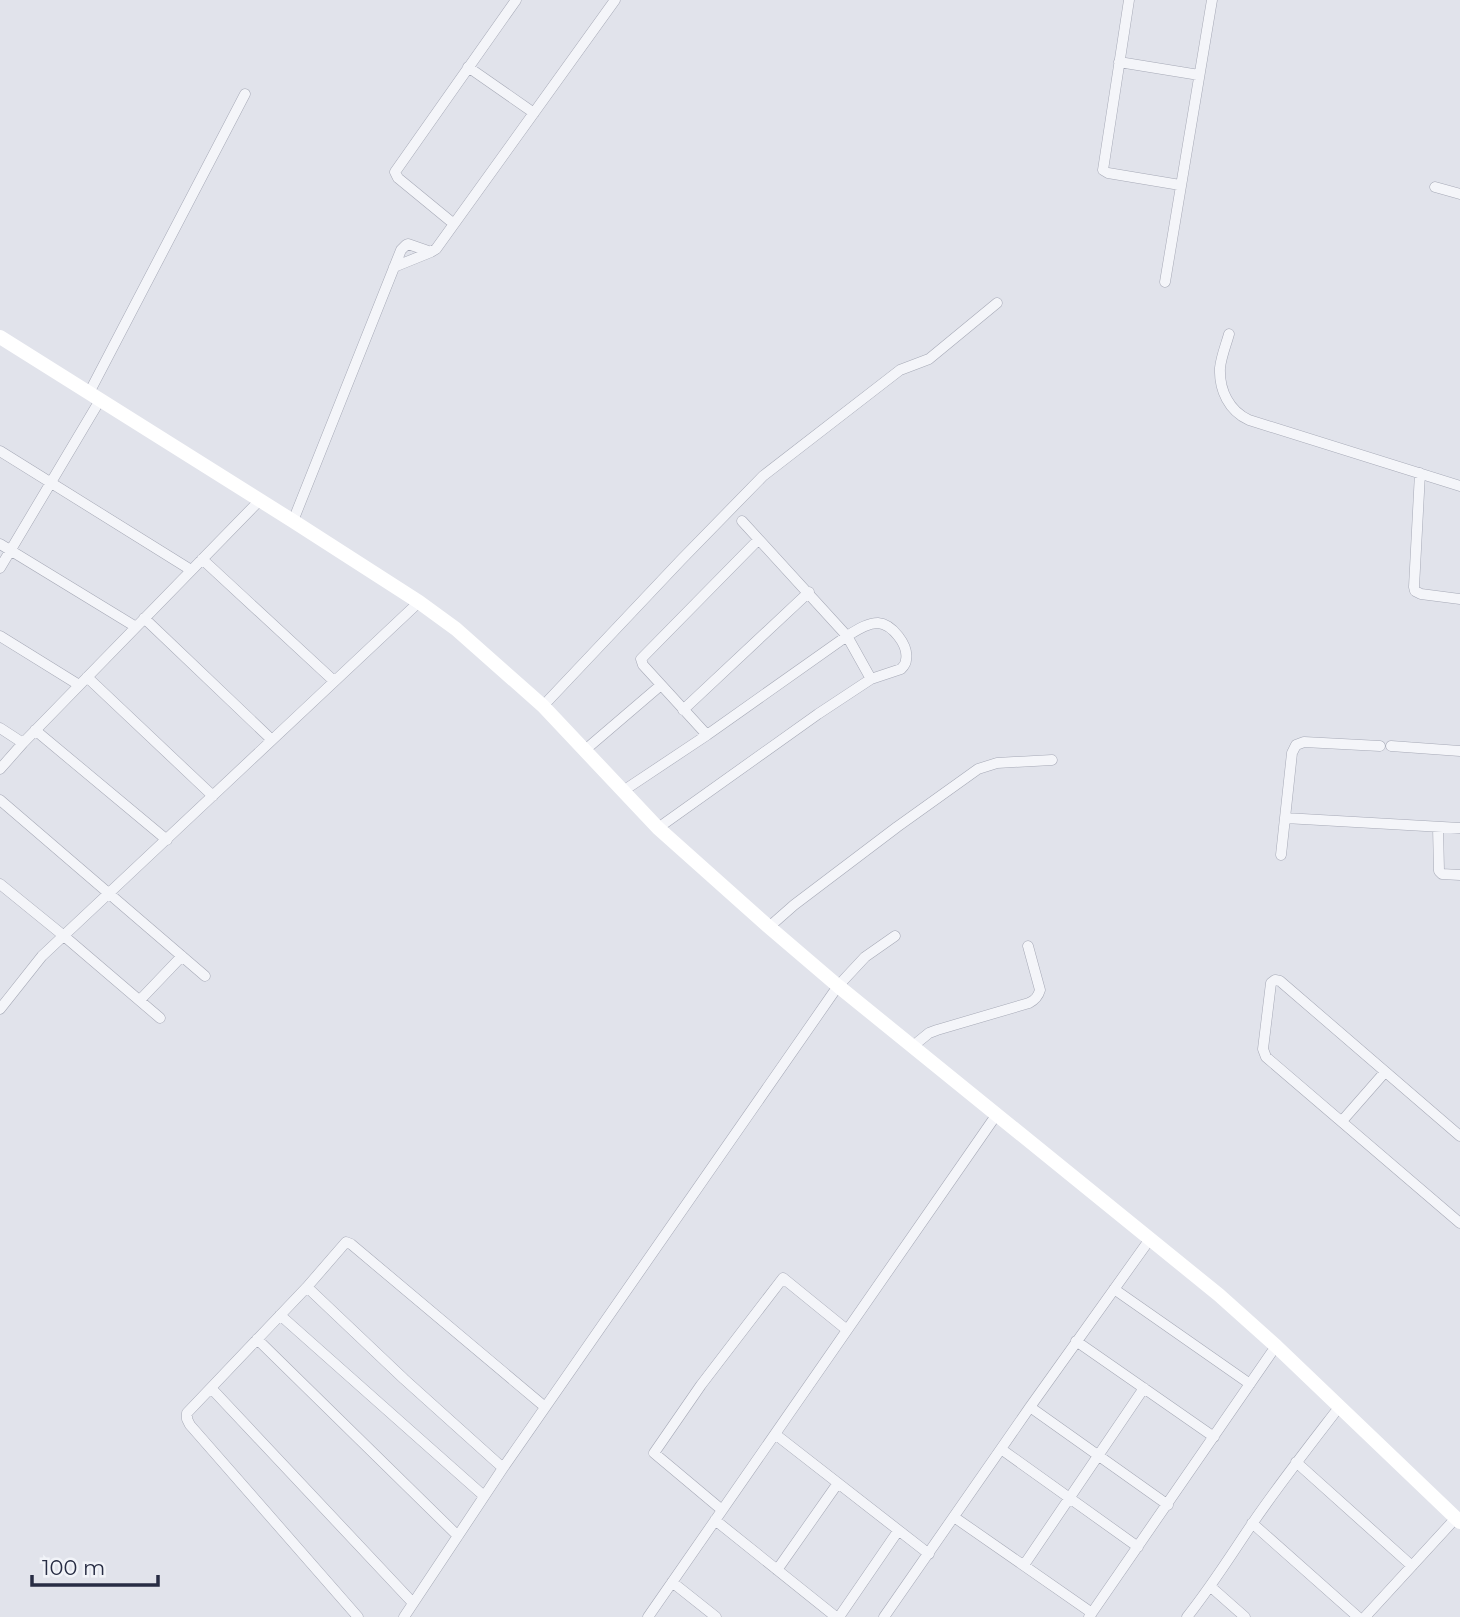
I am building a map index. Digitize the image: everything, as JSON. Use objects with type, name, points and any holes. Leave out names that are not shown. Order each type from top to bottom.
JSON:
[{"type":"main road","points":[[2,342],[293,521],[419,602],[472,642],[543,706],[658,828],[769,927],[1219,1295],[1340,1406],[1457,1520]]},
{"type":"street","points":[[454,224],[398,178],[396,172],[516,0]]},
{"type":"street","points":[[394,267],[436,249],[615,0]]},
{"type":"street","points":[[1129,0],[1103,170],[1181,185]]},
{"type":"street","points":[[1165,282],[1212,0]]},
{"type":"street","points":[[1119,62],[1199,75]]},
{"type":"street","points":[[468,67],[534,113]]},
{"type":"street","points":[[0,568],[51,483],[245,94]]},
{"type":"street","points":[[1435,187],[1460,194]]},
{"type":"street","points":[[293,521],[401,250],[406,245],[412,245],[431,252]]},
{"type":"street","points":[[543,706],[763,476],[900,370],[929,359],[997,303]]},
{"type":"street","points":[[1229,334],[1220,365],[1221,379],[1226,398],[1238,414],[1249,420],[1460,486]]},
{"type":"street","points":[[0,451],[191,570]]},
{"type":"street","points":[[1420,473],[1415,591],[1460,599]]},
{"type":"street","points":[[0,769],[259,500]]},
{"type":"street","points":[[742,521],[847,636],[870,679]]},
{"type":"street","points":[[707,735],[640,659],[758,540]]},
{"type":"street","points":[[0,544],[136,627]]},
{"type":"street","points":[[202,559],[334,681]]},
{"type":"street","points":[[683,710],[809,593]]},
{"type":"street","points":[[0,1009],[38,960],[419,602]]},
{"type":"street","points":[[144,618],[272,740]]},
{"type":"street","points":[[623,791],[847,636],[870,624],[882,623],[893,629],[906,649],[906,661],[901,669],[870,679],[658,828]]},
{"type":"street","points":[[0,636],[79,685]]},
{"type":"street","points":[[87,677],[213,796]]},
{"type":"street","points":[[585,750],[661,685]]},
{"type":"street","points":[[0,728],[23,743]]},
{"type":"street","points":[[35,730],[167,840]]},
{"type":"street","points":[[1281,855],[1292,753],[1296,745],[1380,746]]},
{"type":"street","points":[[1391,746],[1460,751]]},
{"type":"street","points":[[769,927],[804,897],[978,769],[998,763],[1052,760]]},
{"type":"street","points":[[0,800],[205,976]]},
{"type":"street","points":[[1284,818],[1460,828]]},
{"type":"street","points":[[1438,827],[1439,871],[1442,874],[1460,874]]},
{"type":"street","points":[[0,884],[160,1018]]},
{"type":"street","points":[[404,1617],[503,1468],[838,986],[865,957],[895,936]]},
{"type":"street","points":[[913,1046],[929,1033],[1035,1000],[1040,990],[1028,946]]},
{"type":"street","points":[[140,1000],[182,956]]},
{"type":"street","points":[[1460,1136],[1280,981],[1275,979],[1271,983],[1264,1053],[1460,1223]]},
{"type":"street","points":[[1342,1121],[1385,1072]]},
{"type":"street","points":[[648,1617],[997,1114]]},
{"type":"street","points":[[884,1617],[1150,1239]]},
{"type":"street","points":[[358,1617],[190,1425],[187,1413],[346,1242],[545,1407]]},
{"type":"street","points":[[722,1510],[654,1453],[701,1385],[783,1278],[847,1330]]},
{"type":"street","points":[[307,1287],[503,1468]]},
{"type":"street","points":[[1114,1289],[1250,1384]]},
{"type":"street","points":[[280,1315],[484,1496]]},
{"type":"street","points":[[257,1339],[457,1536]]},
{"type":"street","points":[[1076,1341],[1214,1437]]},
{"type":"street","points":[[954,1517],[1091,1615],[1276,1346]]},
{"type":"street","points":[[212,1388],[413,1603]]},
{"type":"street","points":[[1024,1565],[1144,1388]]},
{"type":"street","points":[[1187,1617],[1211,1587],[1296,1462],[1340,1406]]},
{"type":"street","points":[[1030,1407],[1168,1506]]},
{"type":"street","points":[[775,1434],[929,1554]]},
{"type":"street","points":[[1001,1449],[1138,1547]]},
{"type":"street","points":[[1296,1462],[1412,1566]]},
{"type":"street","points":[[777,1570],[838,1483]]},
{"type":"street","points":[[715,1520],[837,1617],[898,1531]]},
{"type":"street","points":[[1365,1617],[1457,1520]]},
{"type":"street","points":[[1252,1523],[1358,1617]]},
{"type":"street","points":[[672,1582],[716,1617]]},
{"type":"street","points":[[1211,1587],[1245,1617]]}]
